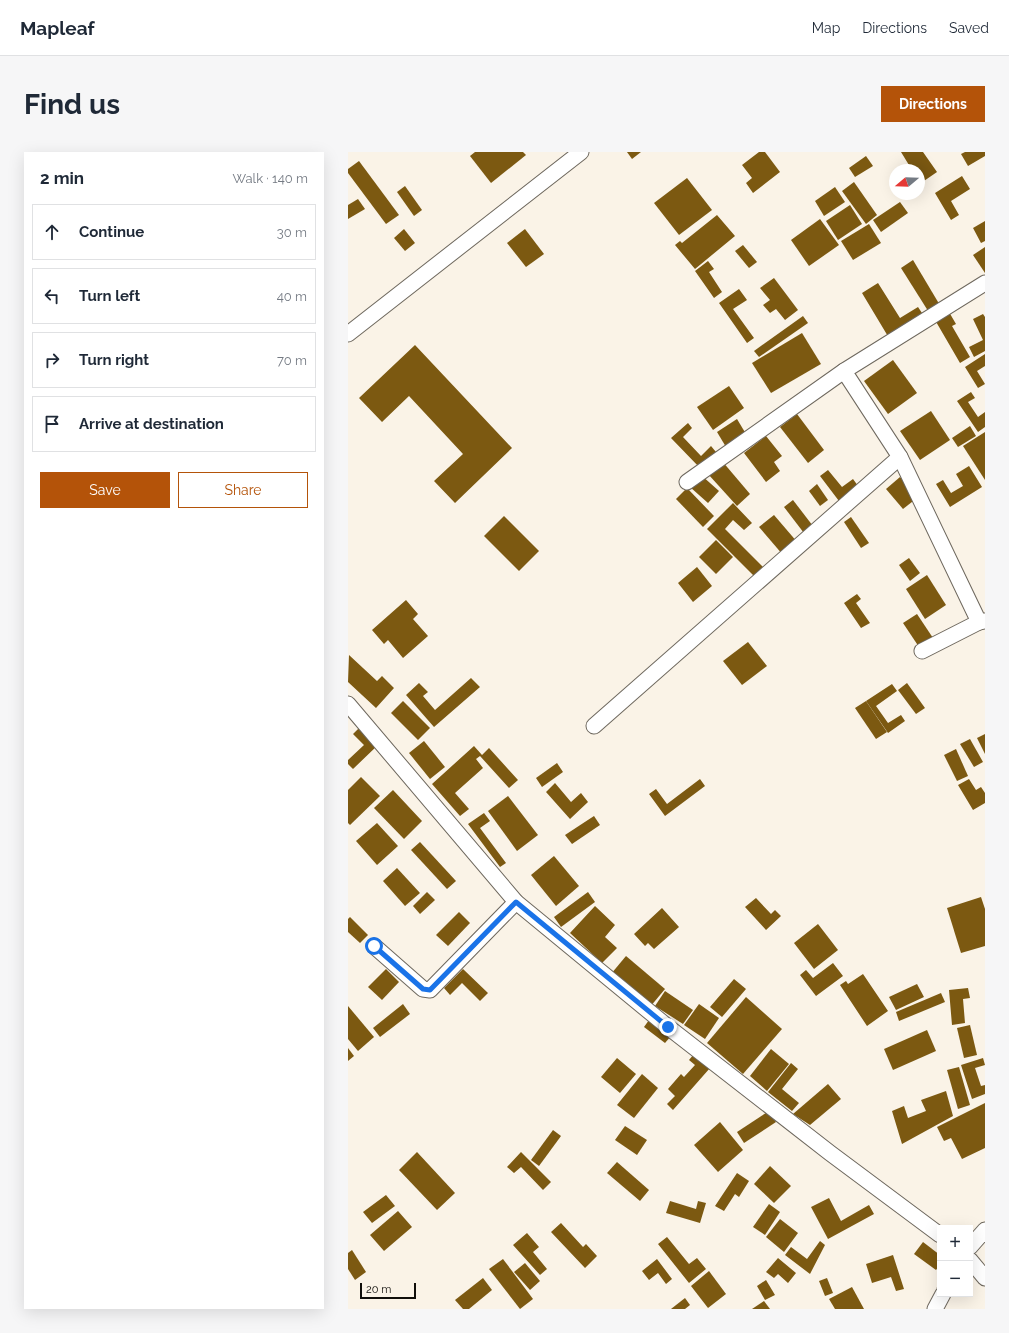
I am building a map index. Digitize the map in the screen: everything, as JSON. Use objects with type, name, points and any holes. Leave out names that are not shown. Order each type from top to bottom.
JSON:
[{"type":"street","points":[[348,334],[581,152]]},
{"type":"street","points":[[687,482],[844,371],[985,283]]},
{"type":"street","points":[[844,371],[900,457],[982,621],[922,651]]},
{"type":"street","points":[[594,726],[900,457]]},
{"type":"street","points":[[348,704],[516,902],[674,1032],[830,1153],[937,1233]]},
{"type":"street","points":[[374,946],[423,989],[430,990],[516,902]]},
{"type":"street","points":[[973,1244],[985,1230]]},
{"type":"street","points":[[971,1261],[985,1278]]},
{"type":"street","points":[[935,1309],[941,1297]]},
{"type":"building","points":[[475,152],[523,152],[526,155],[491,183],[470,156]]},
{"type":"building","points":[[627,152],[641,152],[632,159]]},
{"type":"building","points":[[759,152],[765,152],[780,172],[753,193],[746,183],[752,178],[742,165]]},
{"type":"building","points":[[901,152],[923,152],[937,172],[925,180],[925,164],[908,164]]},
{"type":"building","points":[[965,152],[985,152],[985,156],[968,166],[961,154]]},
{"type":"building","points":[[866,156],[873,166],[855,177],[849,168]]},
{"type":"building","points":[[359,161],[399,215],[386,224],[348,173],[348,169]]},
{"type":"building","points":[[962,176],[970,189],[951,201],[959,215],[951,220],[935,193]]},
{"type":"building","points":[[687,178],[712,210],[679,235],[654,203]]},
{"type":"building","points":[[854,182],[877,215],[866,224],[842,191]]},
{"type":"building","points":[[405,186],[422,210],[414,216],[397,192]]},
{"type":"building","points":[[835,187],[845,202],[824,216],[815,201]]},
{"type":"building","points":[[358,199],[365,209],[348,219],[348,205]]},
{"type":"building","points":[[900,202],[908,213],[881,232],[873,220]]},
{"type":"building","points":[[850,205],[862,224],[838,240],[826,221]]},
{"type":"building","points":[[717,215],[735,236],[695,269],[675,245],[680,241],[682,243]]},
{"type":"building","points":[[820,219],[839,245],[809,266],[791,240]]},
{"type":"building","points":[[985,221],[985,241],[981,243],[973,228]]},
{"type":"building","points":[[869,224],[881,243],[853,260],[841,241]]},
{"type":"building","points":[[404,229],[415,243],[405,251],[394,238]]},
{"type":"building","points":[[525,229],[544,254],[526,267],[507,243]]},
{"type":"building","points":[[743,245],[757,262],[749,268],[735,251]]},
{"type":"building","points":[[985,247],[985,273],[973,255]]},
{"type":"building","points":[[913,260],[941,307],[930,314],[901,268]]},
{"type":"building","points":[[708,261],[714,269],[709,272],[722,292],[714,298],[695,271]]},
{"type":"building","points":[[774,278],[798,310],[785,320],[776,309],[770,313],[763,305],[770,300],[760,288]]},
{"type":"building","points":[[878,283],[900,318],[918,307],[924,316],[889,338],[862,293]]},
{"type":"building","points":[[739,289],[747,300],[733,309],[754,338],[747,343],[719,303]]},
{"type":"building","points":[[949,312],[956,324],[952,326],[970,357],[960,363],[935,320]]},
{"type":"building","points":[[983,314],[985,317],[985,351],[974,357],[969,347],[983,340],[973,319]]},
{"type":"building","points":[[803,316],[808,323],[759,357],[754,351]]},
{"type":"building","points":[[802,333],[821,364],[771,393],[752,363]]},
{"type":"building","points":[[415,345],[512,448],[455,503],[434,481],[463,454],[409,396],[382,422],[359,398]]},
{"type":"building","points":[[985,354],[985,366],[977,371],[985,384],[978,388],[965,367]]},
{"type":"building","points":[[893,360],[917,393],[888,414],[864,381]]},
{"type":"building","points":[[729,386],[744,408],[713,430],[697,407]]},
{"type":"building","points":[[971,392],[975,398],[968,402],[978,417],[985,412],[985,427],[978,432],[957,401]]},
{"type":"building","points":[[931,411],[950,440],[920,460],[900,431]]},
{"type":"building","points":[[797,414],[824,450],[808,463],[780,427]]},
{"type":"building","points":[[737,419],[746,434],[726,447],[717,432]]},
{"type":"building","points":[[688,423],[692,428],[683,437],[701,456],[711,446],[716,452],[700,468],[671,438]]},
{"type":"building","points":[[970,426],[976,436],[958,447],[952,438]]},
{"type":"building","points":[[985,432],[985,480],[963,446]]},
{"type":"building","points":[[766,436],[782,456],[774,462],[780,471],[766,482],[744,453]]},
{"type":"building","points":[[722,461],[750,494],[737,506],[708,474]]},
{"type":"building","points":[[969,466],[982,487],[950,507],[936,484],[943,480],[951,493],[963,486],[956,474]]},
{"type":"building","points":[[828,470],[842,487],[853,479],[861,490],[842,505],[820,476]]},
{"type":"building","points":[[701,475],[719,491],[708,503],[690,487]]},
{"type":"building","points":[[900,477],[917,498],[903,509],[886,489]]},
{"type":"building","points":[[817,484],[828,500],[820,506],[809,491]]},
{"type":"building","points":[[687,488],[714,516],[703,527],[676,499]]},
{"type":"building","points":[[793,500],[816,530],[807,537],[784,507]]},
{"type":"building","points":[[733,503],[752,523],[744,530],[733,520],[725,529],[766,570],[757,579],[707,529]]},
{"type":"building","points":[[774,515],[798,543],[783,555],[759,527]]},
{"type":"building","points":[[504,516],[539,551],[519,571],[484,536]]},
{"type":"building","points":[[851,517],[869,543],[861,548],[844,522]]},
{"type":"building","points":[[716,540],[733,557],[716,574],[699,557]]},
{"type":"building","points":[[909,558],[920,573],[910,581],[899,565]]},
{"type":"building","points":[[697,567],[712,586],[693,602],[678,583]]},
{"type":"building","points":[[927,575],[946,605],[925,619],[906,589]]},
{"type":"building","points":[[857,594],[861,599],[856,603],[870,623],[861,628],[844,603]]},
{"type":"building","points":[[406,600],[418,614],[413,619],[428,636],[403,658],[388,640],[384,644],[372,630]]},
{"type":"building","points":[[917,614],[933,638],[919,647],[903,623]]},
{"type":"building","points":[[748,642],[767,666],[742,685],[723,661]]},
{"type":"building","points":[[349,655],[377,681],[382,676],[394,688],[376,708],[348,682]]},
{"type":"building","points":[[471,678],[480,687],[434,727],[406,695],[419,683],[428,692],[423,696],[435,710]]},
{"type":"building","points":[[907,683],[925,708],[916,714],[898,690]]},
{"type":"building","points":[[892,684],[897,691],[876,706],[888,723],[901,715],[905,721],[888,733],[866,701]]},
{"type":"building","points":[[403,701],[430,728],[418,740],[391,713]]},
{"type":"building","points":[[866,701],[887,732],[876,739],[855,708]]},
{"type":"building","points":[[360,727],[378,745],[353,769],[348,764],[348,760],[364,745],[353,734]]},
{"type":"building","points":[[985,734],[985,754],[977,738]]},
{"type":"building","points":[[970,739],[983,762],[974,767],[960,744]]},
{"type":"building","points":[[424,741],[445,767],[430,779],[409,753]]},
{"type":"building","points":[[474,746],[482,755],[489,748],[518,780],[509,788],[480,756],[476,759],[483,768],[455,793],[469,809],[460,816],[432,784]]},
{"type":"building","points":[[956,749],[968,776],[957,781],[944,755]]},
{"type":"building","points":[[557,763],[563,772],[542,787],[536,778]]},
{"type":"building","points":[[361,777],[380,796],[350,825],[348,823],[348,790]]},
{"type":"building","points":[[700,779],[705,786],[665,816],[649,794],[656,789],[667,804]]},
{"type":"building","points":[[969,779],[976,790],[981,787],[985,793],[985,803],[973,810],[958,785]]},
{"type":"building","points":[[555,783],[571,802],[581,793],[588,802],[570,819],[546,792]]},
{"type":"building","points":[[393,790],[422,821],[404,839],[374,808]]},
{"type":"building","points":[[508,796],[538,835],[517,851],[488,811]]},
{"type":"building","points":[[484,813],[490,821],[480,828],[506,863],[500,867],[468,824]]},
{"type":"building","points":[[594,816],[600,825],[572,844],[565,835]]},
{"type":"building","points":[[377,823],[398,846],[377,865],[356,841]]},
{"type":"building","points":[[420,842],[456,881],[447,889],[411,850]]},
{"type":"building","points":[[554,856],[579,886],[556,906],[531,875]]},
{"type":"building","points":[[397,868],[420,893],[405,906],[383,881]]},
{"type":"building","points":[[427,892],[435,900],[420,914],[413,906]]},
{"type":"building","points":[[588,892],[595,902],[561,927],[554,917]]},
{"type":"building","points":[[981,897],[985,909],[985,946],[961,953],[947,908]]},
{"type":"building","points":[[756,898],[771,914],[775,910],[781,916],[766,930],[745,907]]},
{"type":"building","points":[[595,906],[615,925],[605,937],[617,948],[602,963],[570,933]]},
{"type":"building","points":[[662,908],[679,927],[654,949],[648,943],[645,946],[634,934]]},
{"type":"building","points":[[459,912],[470,923],[448,946],[436,935]]},
{"type":"building","points":[[350,917],[368,935],[360,943],[348,932],[348,919]]},
{"type":"building","points":[[818,924],[838,950],[814,969],[794,943]]},
{"type":"building","points":[[626,956],[665,989],[650,1007],[611,974]]},
{"type":"building","points":[[833,963],[843,976],[816,996],[800,975],[806,970],[813,978]]},
{"type":"building","points":[[386,969],[399,982],[382,1000],[368,987]]},
{"type":"building","points":[[463,969],[488,993],[480,1001],[462,983],[450,995],[444,988]]},
{"type":"building","points":[[863,974],[888,1011],[867,1026],[840,985],[846,981],[848,984]]},
{"type":"building","points":[[734,979],[746,989],[722,1017],[710,1007]]},
{"type":"building","points":[[917,984],[924,997],[896,1010],[889,997]]},
{"type":"building","points":[[968,988],[970,998],[963,999],[965,1023],[952,1025],[949,990]]},
{"type":"building","points":[[665,991],[693,1010],[683,1024],[655,1006]]},
{"type":"building","points":[[941,993],[945,1002],[899,1021],[896,1012]]},
{"type":"building","points":[[746,997],[782,1029],[743,1074],[707,1043]]},
{"type":"building","points":[[403,1004],[410,1014],[380,1037],[373,1028]]},
{"type":"building","points":[[699,1004],[719,1018],[705,1039],[684,1025]]},
{"type":"building","points":[[348,1006],[374,1037],[358,1051],[348,1039]]},
{"type":"building","points":[[649,1020],[671,1036],[665,1043],[644,1027]]},
{"type":"building","points":[[970,1025],[977,1055],[964,1058],[957,1028]]},
{"type":"building","points":[[927,1030],[936,1051],[893,1070],[884,1049]]},
{"type":"building","points":[[348,1048],[354,1056],[348,1061]]},
{"type":"building","points":[[771,1049],[789,1064],[767,1091],[750,1076]]},
{"type":"building","points":[[694,1054],[710,1068],[673,1110],[667,1104],[675,1096],[668,1089],[681,1074],[684,1077],[695,1065],[689,1060]]},
{"type":"building","points":[[617,1058],[636,1074],[620,1093],[601,1077]]},
{"type":"building","points":[[983,1058],[985,1065],[975,1068],[981,1086],[985,1085],[985,1094],[972,1099],[961,1065]]},
{"type":"building","points":[[791,1063],[798,1069],[782,1089],[799,1103],[792,1111],[768,1092]]},
{"type":"building","points":[[959,1067],[970,1105],[958,1109],[947,1070]]},
{"type":"building","points":[[642,1074],[658,1088],[634,1118],[617,1105]]},
{"type":"building","points":[[828,1084],[841,1099],[810,1125],[793,1114]]},
{"type":"building","points":[[946,1091],[953,1116],[902,1144],[892,1111],[904,1106],[908,1118],[926,1111],[921,1100]]},
{"type":"building","points":[[985,1103],[985,1148],[962,1159],[951,1138],[944,1141],[937,1127]]},
{"type":"building","points":[[769,1111],[776,1122],[744,1143],[737,1132]]},
{"type":"building","points":[[720,1122],[743,1150],[718,1172],[694,1145]]},
{"type":"building","points":[[625,1126],[647,1140],[637,1155],[615,1140]]},
{"type":"building","points":[[553,1130],[561,1136],[539,1166],[531,1160]]},
{"type":"building","points":[[417,1152],[455,1193],[437,1210],[399,1170]]},
{"type":"building","points":[[521,1152],[551,1182],[543,1190],[521,1167],[514,1173],[507,1167]]},
{"type":"building","points":[[617,1162],[649,1190],[640,1201],[607,1173]]},
{"type":"building","points":[[770,1166],[791,1186],[774,1203],[754,1184]]},
{"type":"building","points":[[737,1173],[749,1181],[739,1197],[735,1194],[724,1211],[715,1206]]},
{"type":"building","points":[[386,1195],[395,1206],[372,1223],[363,1212]]},
{"type":"building","points":[[829,1198],[841,1221],[869,1205],[874,1214],[828,1239],[811,1207]]},
{"type":"building","points":[[670,1201],[696,1209],[698,1201],[706,1203],[700,1223],[666,1213]]},
{"type":"building","points":[[769,1204],[780,1212],[765,1235],[753,1227]]},
{"type":"building","points":[[398,1211],[412,1227],[384,1251],[370,1235]]},
{"type":"building","points":[[780,1219],[798,1233],[784,1252],[766,1237]]},
{"type":"building","points":[[561,1223],[583,1247],[586,1244],[597,1256],[585,1268],[551,1232]]},
{"type":"building","points":[[527,1233],[539,1247],[533,1252],[547,1269],[540,1275],[513,1245]]},
{"type":"building","points":[[667,1237],[689,1264],[697,1258],[706,1269],[689,1283],[658,1244]]},
{"type":"building","points":[[820,1241],[825,1245],[810,1274],[785,1255],[791,1247],[807,1259]]},
{"type":"building","points":[[923,1242],[937,1253],[937,1269],[936,1270],[914,1254]]},
{"type":"building","points":[[352,1250],[366,1272],[355,1280],[348,1269],[348,1253]]},
{"type":"building","points":[[893,1255],[904,1289],[896,1291],[891,1277],[872,1283],[866,1264]]},
{"type":"building","points":[[778,1258],[796,1273],[788,1283],[778,1274],[774,1278],[766,1272]]},
{"type":"building","points":[[503,1259],[533,1299],[520,1309],[489,1269]]},
{"type":"building","points":[[657,1259],[672,1279],[666,1284],[658,1273],[649,1280],[642,1271]]},
{"type":"building","points":[[525,1263],[540,1281],[530,1290],[514,1272]]},
{"type":"building","points":[[709,1271],[726,1294],[708,1308],[691,1286]]},
{"type":"building","points":[[483,1278],[492,1290],[469,1309],[463,1309],[455,1300]]},
{"type":"building","points":[[827,1278],[833,1293],[825,1296],[819,1281]]},
{"type":"building","points":[[766,1280],[775,1295],[765,1300],[757,1286]]},
{"type":"building","points":[[852,1287],[864,1309],[835,1309],[829,1299]]},
{"type":"building","points":[[685,1298],[690,1305],[685,1309],[671,1309]]},
{"type":"building","points":[[764,1301],[770,1309],[752,1309]]},
{"type":"route","points":[[374,946],[423,989],[430,990],[516,902],[668,1027]]}]
